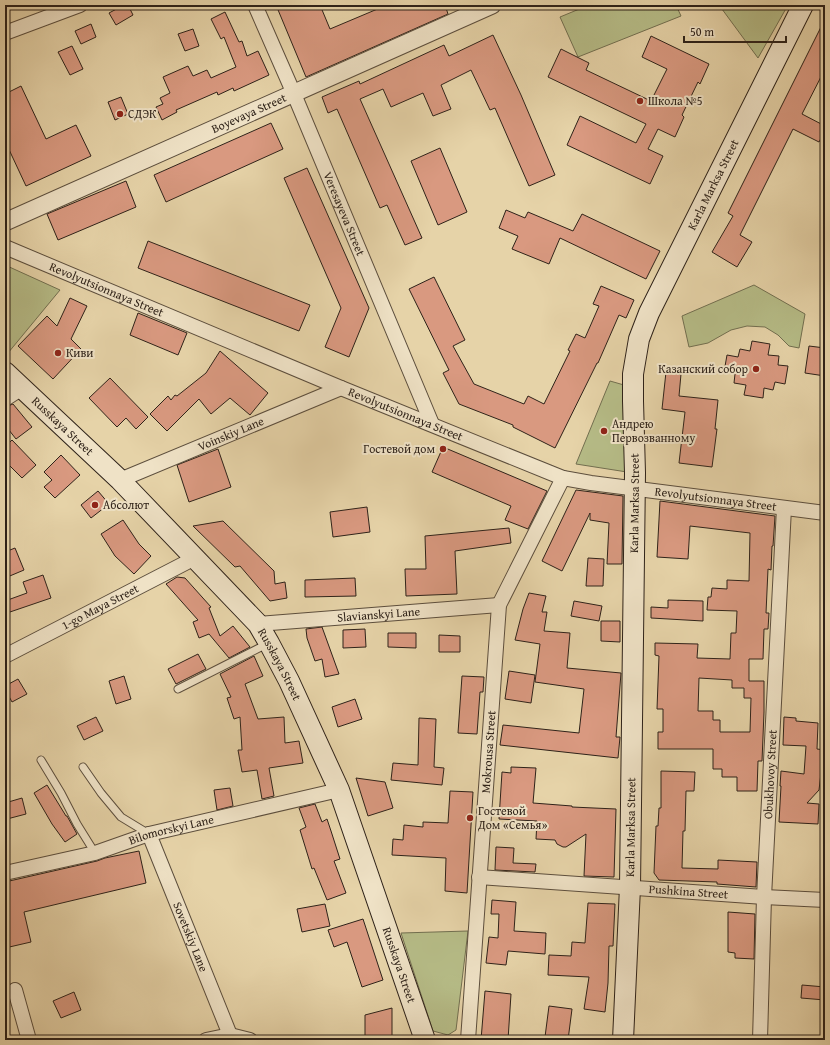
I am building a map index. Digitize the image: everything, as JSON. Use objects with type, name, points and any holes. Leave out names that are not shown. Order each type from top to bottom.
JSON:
[{"type":"main road","name":"Karla Marksa Street","points":[[623,1040],[630,887],[635,489],[633,374],[639,339],[649,313],[803,5]]},
{"type":"main road","name":"Russkaya Street","points":[[5,372],[120,480],[258,624],[289,681],[339,790],[425,1040]]},
{"type":"street","points":[[5,33],[80,5]]},
{"type":"street","name":"Veresayeva Street","points":[[255,5],[294,94],[432,424]]},
{"type":"street","name":"Boyevaya Street","points":[[5,222],[492,5]]},
{"type":"street","name":"Revolyutsionnaya Street","points":[[5,247],[341,388],[563,478],[635,489],[825,513]]},
{"type":"street","points":[[5,399],[22,388]]},
{"type":"street","name":"Voinskiy Lane","points":[[120,480],[341,388]]},
{"type":"street","name":"Mokrousa Street","points":[[468,1040],[499,605],[563,478]]},
{"type":"street","name":"Obukhovoy Street","points":[[760,1040],[764,897],[784,508]]},
{"type":"street","name":"1-go Maya Street","points":[[5,656],[195,558]]},
{"type":"street","name":"Slavianskyi Lane","points":[[258,624],[499,605]]},
{"type":"street","name":"Bilomorskyi Lane","points":[[5,873],[95,853],[149,834],[339,790]]},
{"type":"street","name":"Sovetskiy Lane","points":[[149,834],[230,1037]]},
{"type":"street","name":"Pushkina Street","points":[[480,877],[825,900]]},
{"type":"street","points":[[15,990],[29,1040]]},
{"type":"street","points":[[206,1040],[230,1037],[250,1040]]},
{"type":"lane","points":[[178,689],[269,642]]},
{"type":"lane","points":[[41,760],[95,853]]},
{"type":"lane","points":[[83,767],[101,793],[121,817],[149,834]]},
{"type":"green space","points":[[589,5],[676,5],[681,16],[578,57],[560,17]]},
{"type":"green space","points":[[719,5],[788,5],[758,58]]},
{"type":"green space","points":[[5,265],[60,290],[8,353],[5,350]]},
{"type":"green space","points":[[754,285],[805,314],[799,348],[789,346],[778,335],[765,327],[747,326],[731,330],[708,343],[689,347],[682,316]]},
{"type":"green space","points":[[610,381],[624,385],[627,472],[576,464]]},
{"type":"green space","points":[[468,931],[456,1030],[448,1035],[433,1031],[401,933]]},
{"type":"building","points":[[124,5],[128,5],[133,15],[116,25],[109,13]]},
{"type":"building","points":[[276,5],[320,5],[330,29],[387,5],[445,5],[448,14],[306,77]]},
{"type":"building","points":[[225,12],[239,42],[242,41],[247,56],[258,51],[269,75],[234,91],[233,88],[218,95],[217,92],[176,110],[177,112],[162,120],[156,107],[163,104],[160,98],[170,93],[163,77],[188,66],[193,76],[207,70],[211,78],[236,67],[224,37],[221,39],[211,19]]},
{"type":"building","points":[[825,19],[825,69],[802,114],[825,126],[825,131],[819,142],[793,129],[740,235],[752,242],[737,267],[712,252],[733,216],[728,213]]},
{"type":"building","points":[[91,24],[96,37],[81,44],[75,31]]},
{"type":"building","points":[[193,29],[199,46],[185,51],[178,34]]},
{"type":"building","points":[[493,35],[521,95],[555,175],[529,186],[495,108],[490,110],[471,70],[441,85],[451,109],[433,116],[423,93],[391,107],[383,89],[360,99],[422,238],[405,245],[387,205],[380,208],[337,109],[328,113],[322,97],[359,81],[360,84],[444,45],[449,56]]},
{"type":"building","points":[[651,36],[709,64],[700,84],[698,82],[682,115],[684,117],[675,137],[658,129],[648,149],[663,156],[650,184],[567,145],[580,116],[636,143],[646,124],[548,77],[561,49],[589,63],[586,70],[651,101],[667,69],[642,57]]},
{"type":"building","points":[[72,46],[83,69],[70,75],[58,52]]},
{"type":"building","points":[[21,86],[46,139],[76,125],[91,156],[26,186],[5,141],[5,94]]},
{"type":"building","points":[[121,97],[128,114],[115,120],[108,102]]},
{"type":"building","points":[[271,123],[283,149],[166,202],[154,175]]},
{"type":"building","points":[[440,148],[467,212],[438,225],[411,161]]},
{"type":"building","points":[[307,168],[369,308],[349,357],[325,347],[341,308],[284,178]]},
{"type":"building","points":[[126,181],[136,207],[58,240],[47,214]]},
{"type":"building","points":[[506,210],[525,218],[528,212],[573,231],[582,214],[660,251],[646,279],[560,238],[549,264],[512,249],[518,236],[499,228]]},
{"type":"building","points":[[148,241],[310,305],[299,331],[138,268]]},
{"type":"building","points":[[434,277],[465,340],[453,346],[474,384],[524,404],[528,396],[544,404],[570,351],[568,350],[576,334],[585,338],[599,306],[593,304],[601,286],[634,300],[626,318],[619,315],[598,363],[555,448],[513,427],[513,425],[459,404],[443,373],[449,370],[409,289]]},
{"type":"building","name":"Киви","points":[[70,298],[87,306],[71,339],[81,349],[53,379],[18,346],[47,316],[57,326]]},
{"type":"building","points":[[138,313],[187,333],[178,355],[130,335]]},
{"type":"building","name":"Казанский собор","points":[[752,341],[770,344],[768,355],[779,356],[778,365],[788,366],[785,384],[775,382],[773,390],[764,388],[763,398],[744,395],[746,385],[734,383],[735,374],[724,372],[727,355],[738,357],[740,349],[750,351]]},
{"type":"building","points":[[809,346],[825,348],[825,376],[805,373]]},
{"type":"building","points":[[220,351],[268,393],[250,415],[230,398],[211,414],[199,399],[167,431],[150,414],[168,396],[171,400],[175,395],[177,396],[206,373]]},
{"type":"building","points":[[666,372],[681,374],[679,396],[718,400],[715,429],[717,429],[712,467],[679,463],[685,412],[662,409]]},
{"type":"building","points":[[110,378],[148,417],[136,429],[126,418],[117,427],[89,398]]},
{"type":"building","points":[[13,404],[32,427],[16,439],[5,425],[5,407]]},
{"type":"building","points":[[12,440],[36,465],[22,478],[5,461],[5,447]]},
{"type":"building","points":[[443,447],[547,491],[528,529],[505,520],[511,506],[432,472]]},
{"type":"building","points":[[218,449],[231,487],[189,502],[177,465]]},
{"type":"building","points":[[61,455],[80,475],[55,498],[44,487],[52,480],[44,472]]},
{"type":"building","points":[[576,490],[623,496],[622,564],[607,564],[609,523],[590,520],[590,513],[562,571],[542,561]]},
{"type":"building","name":"Абсолют","points":[[98,491],[109,504],[91,518],[81,505]]},
{"type":"building","points":[[660,501],[775,516],[771,570],[768,569],[766,613],[769,613],[768,629],[764,629],[763,659],[749,659],[749,681],[764,681],[762,761],[758,761],[757,791],[737,791],[737,777],[722,777],[722,769],[713,769],[713,749],[658,749],[658,732],[663,732],[663,709],[657,709],[659,656],[655,655],[655,643],[698,644],[697,658],[730,659],[731,633],[736,633],[737,611],[707,610],[708,597],[711,597],[712,588],[727,589],[727,580],[749,581],[750,533],[690,526],[688,559],[657,557]],"holes":[[[699,678],[732,680],[732,688],[744,688],[744,698],[751,698],[750,732],[720,732],[720,720],[713,720],[713,711],[698,711]]]},
{"type":"building","points":[[367,507],[370,532],[333,537],[330,512]]},
{"type":"building","points":[[123,520],[139,544],[151,556],[134,574],[115,556],[101,534]]},
{"type":"building","points":[[223,521],[274,571],[275,584],[285,582],[287,598],[270,601],[240,566],[235,567],[193,526]]},
{"type":"building","points":[[509,528],[511,543],[455,551],[457,594],[406,596],[405,569],[426,569],[425,536]]},
{"type":"building","points":[[15,548],[24,570],[5,578],[5,552]]},
{"type":"building","points":[[588,558],[604,559],[603,586],[586,586]]},
{"type":"building","points":[[43,575],[51,598],[7,613],[5,601],[27,593],[23,582]]},
{"type":"building","points":[[177,577],[185,578],[211,607],[209,608],[220,636],[233,626],[250,647],[229,658],[209,634],[199,638],[193,622],[198,620],[166,584]]},
{"type":"building","points":[[355,578],[356,596],[305,597],[305,580]]},
{"type":"building","points":[[529,593],[546,596],[542,612],[547,612],[544,631],[570,633],[567,668],[621,673],[616,737],[620,737],[618,758],[500,745],[503,725],[579,733],[584,689],[535,682],[540,644],[515,640]]},
{"type":"building","points":[[668,600],[703,601],[703,621],[651,618],[651,607],[668,608]]},
{"type":"building","points":[[574,601],[602,606],[599,621],[571,616]]},
{"type":"building","points":[[601,621],[620,621],[620,642],[601,641]]},
{"type":"building","points":[[322,627],[339,674],[325,677],[322,659],[315,661],[307,638],[306,629]]},
{"type":"building","points":[[365,629],[366,647],[343,648],[343,630]]},
{"type":"building","points":[[388,633],[416,633],[416,648],[388,647]]},
{"type":"building","points":[[439,635],[460,636],[460,652],[439,652]]},
{"type":"building","points":[[198,654],[206,669],[176,684],[168,669]]},
{"type":"building","points":[[254,656],[263,676],[245,684],[258,719],[284,717],[285,743],[299,741],[303,763],[269,768],[274,796],[262,799],[257,770],[242,772],[238,750],[242,750],[240,717],[234,719],[227,698],[231,697],[220,674]]},
{"type":"building","points":[[509,671],[535,675],[531,703],[505,699]]},
{"type":"building","points":[[124,676],[131,699],[116,704],[109,681]]},
{"type":"building","points":[[462,676],[484,677],[483,692],[480,692],[477,734],[458,733]]},
{"type":"building","points":[[18,679],[27,694],[12,702],[5,689],[5,686]]},
{"type":"building","points":[[355,699],[362,719],[338,727],[332,707]]},
{"type":"building","points":[[96,717],[103,731],[84,740],[77,726]]},
{"type":"building","points":[[784,717],[796,718],[796,721],[818,723],[817,749],[825,750],[825,774],[821,773],[819,790],[807,803],[819,804],[818,824],[779,822],[781,771],[804,774],[806,746],[783,745]]},
{"type":"building","points":[[419,718],[436,719],[434,767],[444,768],[442,785],[391,780],[393,763],[418,765]]},
{"type":"building","points":[[511,767],[536,768],[533,803],[616,809],[614,877],[584,876],[586,834],[566,847],[563,847],[557,844],[555,840],[536,839],[537,821],[499,819],[502,772],[511,773]]},
{"type":"building","points":[[661,771],[695,772],[694,791],[686,791],[682,868],[718,869],[718,860],[757,862],[756,887],[717,884],[717,882],[659,880],[654,873],[656,826],[658,826],[659,808],[661,808]]},
{"type":"building","points":[[356,778],[385,782],[393,808],[368,816]]},
{"type":"building","points":[[47,785],[77,834],[65,842],[52,824],[34,793]]},
{"type":"building","points":[[230,788],[233,806],[217,810],[214,790]]},
{"type":"building","points":[[450,791],[473,792],[467,893],[445,891],[446,858],[392,855],[393,839],[403,840],[404,825],[423,827],[423,822],[448,823]]},
{"type":"building","points":[[22,798],[26,814],[7,819],[5,803]]},
{"type":"building","points":[[315,804],[322,822],[327,819],[340,859],[334,861],[346,893],[327,900],[314,868],[312,869],[300,830],[306,827],[299,808]]},
{"type":"building","points":[[496,847],[514,848],[513,863],[536,864],[535,872],[495,870]]},
{"type":"building","points":[[139,851],[146,883],[24,912],[31,942],[5,948],[5,882]]},
{"type":"building","points":[[492,900],[516,902],[514,931],[546,933],[545,954],[508,951],[506,965],[486,963],[489,937],[498,938],[499,914],[491,914]]},
{"type":"building","points":[[588,903],[615,904],[613,946],[609,946],[608,983],[605,1012],[584,1009],[589,977],[548,975],[549,955],[571,956],[572,942],[585,943]]},
{"type":"building","points":[[325,904],[330,926],[302,932],[297,909]]},
{"type":"building","points":[[728,912],[755,914],[754,959],[735,958],[735,953],[728,952]]},
{"type":"building","points":[[363,919],[383,980],[362,987],[347,942],[334,947],[328,930]]},
{"type":"building","points":[[802,985],[825,987],[825,1000],[801,998]]},
{"type":"building","points":[[485,991],[511,994],[508,1040],[481,1040]]},
{"type":"building","points":[[74,992],[81,1010],[61,1018],[53,1001]]},
{"type":"building","points":[[549,1006],[572,1009],[568,1040],[545,1037]]},
{"type":"building","points":[[392,1008],[392,1040],[365,1040],[365,1015]]},
{"type":"place","name":"Школа №5","points":[[640,101]]},
{"type":"place","name":"СДЭК","points":[[120,114]]},
{"type":"place","name":"Киви","points":[[58,353]]},
{"type":"place","name":"Казанский собор","points":[[756,369]]},
{"type":"place","name":"Андрею Первозванному","points":[[604,431]]},
{"type":"place","name":"Гостевой дом","points":[[443,449]]},
{"type":"place","name":"Абсолют","points":[[95,505]]},
{"type":"place","name":"Гостевой Дом «Семья»","points":[[470,818]]}]
